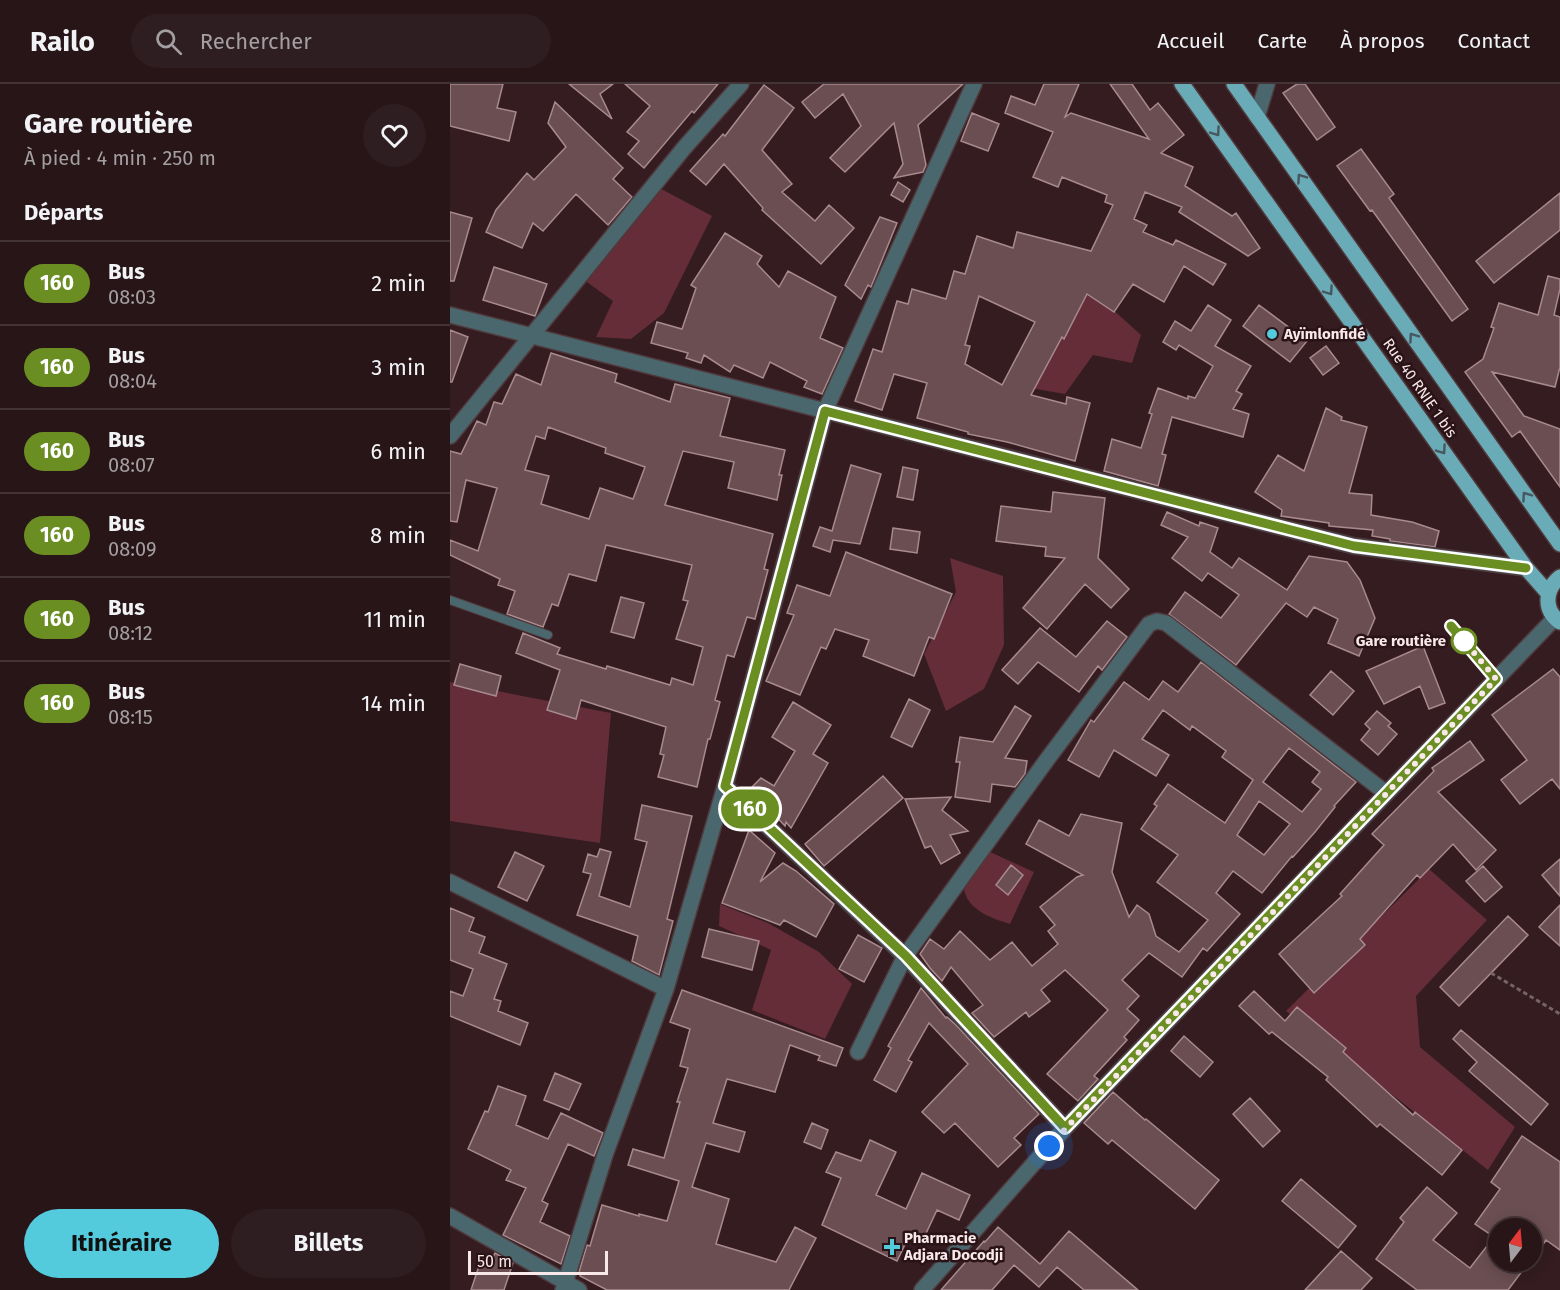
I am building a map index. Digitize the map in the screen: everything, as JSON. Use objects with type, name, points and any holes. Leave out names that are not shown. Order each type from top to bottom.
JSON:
[{"type":"main road","name":"Rue 40 RNIE 1 bis","points":[[1182,84],[1526,568],[1548,593]]},
{"type":"main road","name":"Rue 40 RNIE 1 bis","points":[[1234,84],[1560,543]]},
{"type":"main road","points":[[1558,620],[1550,610],[1548,593],[1560,577]]},
{"type":"street","points":[[450,436],[684,148],[741,84]]},
{"type":"street","points":[[564,1286],[605,1155],[666,989],[725,786],[825,411],[975,84]]},
{"type":"street","points":[[1257,117],[1267,84]]},
{"type":"street","points":[[450,315],[1354,546],[1526,568]]},
{"type":"street","points":[[922,1290],[1065,1128],[1496,679],[1558,620]]},
{"type":"street","points":[[858,1052],[906,956],[1149,624],[1157,621],[1166,623],[1386,793]]},
{"type":"street","points":[[725,786],[906,956],[1065,1128]]},
{"type":"street","points":[[450,882],[666,989]]},
{"type":"street","points":[[450,1216],[564,1286],[579,1290]]},
{"type":"lane","points":[[450,600],[548,634]]},
{"type":"lane","points":[[1451,626],[1496,679]]},
{"type":"path","points":[[1491,973],[1560,1014]]},
{"type":"shaded area","points":[[654,185],[712,216],[664,313],[631,339],[596,337],[613,301],[580,277]]},
{"type":"shaded area","points":[[1076,286],[1110,307],[1141,335],[1132,363],[1093,355],[1065,394],[1019,386]]},
{"type":"shaded area","points":[[950,558],[1003,576],[1004,645],[984,689],[946,711],[924,654],[956,592]]},
{"type":"shaded area","points":[[450,682],[611,713],[600,843],[450,821]]},
{"type":"shaded area","points":[[990,852],[1034,872],[1010,924],[978,910],[967,898],[964,890],[965,875],[977,855]]},
{"type":"shaded area","points":[[1429,869],[1487,920],[1416,996],[1420,1047],[1515,1127],[1488,1170],[1286,1011]]},
{"type":"shaded area","points":[[720,904],[768,923],[819,952],[852,984],[825,1039],[752,1010],[771,950],[719,926]]},
{"type":"building","points":[[450,84],[503,84],[497,108],[516,112],[509,141],[450,126]]},
{"type":"building","points":[[569,84],[613,84],[600,94],[612,119]]},
{"type":"building","points":[[625,84],[718,84],[644,168],[628,154],[639,141],[627,132],[650,106]]},
{"type":"building","points":[[824,84],[963,84],[918,125],[926,165],[923,172],[894,178],[903,164],[894,123],[845,172],[830,158],[861,126],[843,94],[815,118],[802,102]]},
{"type":"building","points":[[1044,84],[1079,84],[1065,117],[1071,113],[1149,139],[1110,84],[1132,84],[1150,110],[1158,103],[1184,135],[1161,153],[1193,167],[1185,186],[1232,216],[1236,213],[1260,248],[1248,256],[1179,212],[1182,207],[1145,192],[1134,219],[1147,225],[1143,232],[1173,245],[1176,240],[1226,264],[1213,285],[1184,266],[1164,302],[1133,284],[1114,312],[1087,294],[1031,395],[1066,404],[1067,397],[1090,403],[1075,461],[968,434],[968,432],[917,418],[927,383],[894,374],[882,410],[855,401],[873,349],[882,352],[897,301],[908,304],[912,289],[946,299],[954,271],[965,274],[977,236],[1013,248],[1017,232],[1091,251],[1113,205],[1105,202],[1107,195],[1062,177],[1058,187],[1033,177],[1053,132],[1005,113],[1011,96],[1035,105]],"holes":[[[979,296],[1035,322],[1002,385],[965,364],[970,346],[965,345]]]},
{"type":"building","points":[[1297,84],[1305,84],[1335,127],[1317,140],[1283,93]]},
{"type":"building","points":[[764,85],[794,108],[762,150],[792,184],[782,192],[815,221],[829,205],[854,228],[821,264],[762,210],[763,208],[724,164],[706,185],[690,171],[723,134],[725,136]]},
{"type":"building","points":[[555,102],[623,168],[613,179],[632,197],[608,225],[576,194],[543,231],[533,223],[522,248],[486,232],[496,210],[527,173],[534,180],[566,147],[548,123]]},
{"type":"building","points":[[972,113],[999,124],[988,151],[961,141]]},
{"type":"building","points":[[1361,149],[1394,194],[1389,198],[1468,309],[1452,321],[1372,210],[1370,211],[1337,166]]},
{"type":"building","points":[[898,182],[910,190],[903,202],[891,195]]},
{"type":"building","points":[[1560,193],[1560,230],[1494,283],[1476,261]]},
{"type":"building","points":[[450,212],[472,218],[454,281],[450,281]]},
{"type":"building","points":[[880,217],[897,223],[871,287],[868,285],[861,299],[845,285]]},
{"type":"building","points":[[725,233],[762,256],[757,264],[779,287],[788,271],[836,297],[820,338],[843,348],[822,394],[804,387],[807,381],[770,362],[763,378],[734,365],[730,372],[704,355],[701,363],[686,358],[688,353],[651,343],[657,322],[682,329],[696,288],[691,285]]},
{"type":"building","points":[[494,267],[547,284],[535,316],[483,300]]},
{"type":"building","points":[[1548,276],[1560,279],[1554,315],[1560,317],[1560,367],[1555,387],[1492,372],[1524,416],[1560,429],[1560,487],[1520,431],[1512,437],[1465,372],[1483,359],[1494,328],[1491,327],[1499,303],[1538,315]]},
{"type":"building","points":[[1208,305],[1231,320],[1215,346],[1251,366],[1236,391],[1242,394],[1233,409],[1249,414],[1243,437],[1172,417],[1162,454],[1166,455],[1158,486],[1104,471],[1112,439],[1141,448],[1152,414],[1149,413],[1158,388],[1188,399],[1188,396],[1195,398],[1213,366],[1179,345],[1176,350],[1163,342],[1175,321],[1191,331]]},
{"type":"building","points":[[1259,305],[1307,341],[1290,362],[1243,326]]},
{"type":"building","points":[[450,330],[468,337],[452,382],[450,382]]},
{"type":"building","points":[[1326,346],[1339,363],[1323,375],[1310,358]]},
{"type":"building","points":[[551,353],[617,374],[615,382],[670,402],[675,384],[730,398],[720,436],[785,450],[779,475],[782,475],[777,500],[728,488],[734,462],[683,451],[665,505],[773,534],[764,569],[768,570],[755,619],[747,617],[734,657],[727,655],[715,700],[720,702],[710,739],[708,739],[697,787],[658,777],[664,755],[660,754],[666,727],[581,700],[576,719],[547,710],[560,670],[516,653],[523,633],[560,648],[557,654],[606,669],[607,666],[670,685],[672,678],[693,685],[703,647],[676,639],[688,601],[683,600],[692,565],[606,545],[596,581],[569,574],[558,606],[552,604],[543,627],[507,614],[515,591],[498,585],[500,579],[450,555],[450,540],[478,551],[497,488],[466,480],[457,522],[450,521],[450,451],[461,454],[477,421],[486,425],[494,402],[502,404],[516,374],[541,385]],"holes":[[[548,427],[606,448],[605,453],[645,467],[633,499],[600,488],[589,519],[541,504],[549,476],[525,470],[536,436],[545,439]]]},
{"type":"building","points":[[1326,408],[1342,417],[1341,420],[1367,427],[1349,493],[1372,495],[1371,515],[1412,522],[1439,531],[1435,547],[1390,541],[1390,539],[1372,536],[1373,530],[1329,526],[1329,523],[1281,516],[1282,510],[1255,492],[1278,455],[1304,471]]},
{"type":"building","points":[[851,465],[881,474],[860,544],[833,540],[830,552],[813,546],[820,527],[832,531]]},
{"type":"building","points":[[903,467],[918,470],[913,500],[897,497]]},
{"type":"building","points":[[1053,492],[1105,498],[1098,558],[1129,589],[1111,608],[1085,584],[1047,629],[1023,608],[1065,558],[1045,556],[1046,547],[996,541],[1001,506],[1051,512]]},
{"type":"building","points":[[1167,512],[1199,526],[1200,522],[1218,528],[1210,552],[1232,568],[1239,558],[1287,590],[1309,556],[1347,562],[1360,580],[1375,618],[1359,656],[1328,643],[1338,619],[1314,607],[1307,617],[1286,603],[1236,665],[1169,614],[1185,592],[1221,618],[1239,595],[1208,573],[1202,581],[1172,558],[1188,537],[1161,525]]},
{"type":"building","points":[[893,528],[920,532],[917,553],[890,549]]},
{"type":"building","points":[[846,552],[952,594],[934,639],[929,637],[914,676],[863,656],[869,640],[835,629],[826,649],[821,647],[800,695],[766,681],[794,615],[787,613],[797,585],[830,596]]},
{"type":"building","points":[[621,597],[644,603],[634,638],[611,632]]},
{"type":"building","points":[[1107,621],[1127,637],[1102,670],[1098,666],[1079,692],[1038,662],[1018,684],[1002,670],[1040,628],[1076,657]]},
{"type":"building","points":[[1423,646],[1445,703],[1429,709],[1420,686],[1384,704],[1366,671]]},
{"type":"building","points":[[1201,662],[1356,782],[1262,893],[1233,871],[1216,893],[1240,914],[1207,951],[1203,948],[1182,977],[1149,953],[1122,980],[1139,996],[1127,1009],[1139,1020],[1124,1037],[1127,1040],[1094,1076],[1098,1079],[1078,1101],[1047,1074],[1108,1010],[1065,970],[1041,990],[1050,1001],[1029,1017],[1026,1012],[994,1037],[972,1013],[983,1005],[951,967],[942,981],[920,954],[930,939],[944,949],[960,931],[990,960],[1012,942],[1032,966],[1058,944],[1048,931],[1055,925],[1040,907],[1077,877],[1083,875],[1026,844],[1039,820],[1069,836],[1081,814],[1122,823],[1112,872],[1129,917],[1137,905],[1149,914],[1156,936],[1179,952],[1208,920],[1157,882],[1178,855],[1141,829],[1157,806],[1154,804],[1168,784],[1225,823],[1253,780],[1222,757],[1226,751],[1192,726],[1190,730],[1163,710],[1142,739],[1169,755],[1156,776],[1114,750],[1099,777],[1068,760],[1091,720],[1094,722],[1124,682],[1149,700],[1163,681],[1178,692]],"holes":[[[1289,748],[1320,772],[1312,782],[1321,789],[1302,812],[1263,782]],[[1259,801],[1290,824],[1264,855],[1237,835]]]},
{"type":"building","points":[[460,664],[501,676],[496,696],[454,685]]},
{"type":"building","points":[[1553,669],[1560,677],[1560,789],[1552,779],[1520,804],[1501,780],[1527,760],[1492,715]]},
{"type":"building","points":[[1331,671],[1354,691],[1333,715],[1310,695]]},
{"type":"building","points":[[909,699],[930,710],[912,747],[891,737]]},
{"type":"building","points":[[793,702],[831,725],[813,754],[828,763],[791,828],[786,822],[785,826],[750,789],[761,778],[774,786],[795,751],[772,737]]},
{"type":"building","points":[[1015,706],[1031,716],[1005,758],[1027,761],[1025,774],[1015,787],[992,784],[990,802],[955,797],[960,762],[956,762],[960,737],[993,742]]},
{"type":"building","points":[[1377,711],[1391,723],[1388,726],[1397,734],[1378,755],[1361,740],[1370,729],[1365,724]]},
{"type":"building","points":[[1470,741],[1484,760],[1438,792],[1496,850],[1476,870],[1453,844],[1420,878],[1417,875],[1360,939],[1365,945],[1314,993],[1279,954],[1342,896],[1340,894],[1384,845],[1372,834],[1434,771],[1432,768]]},
{"type":"building","points":[[883,776],[903,798],[824,866],[805,844]]},
{"type":"building","points":[[951,797],[942,810],[968,831],[950,835],[960,853],[941,864],[931,846],[925,848],[905,799]]},
{"type":"building","points":[[642,805],[692,816],[667,919],[673,921],[659,975],[632,961],[638,936],[577,915],[591,874],[583,872],[588,854],[597,857],[600,849],[611,852],[599,896],[630,907],[647,842],[635,839]]},
{"type":"building","points":[[749,830],[775,853],[760,882],[783,863],[796,871],[834,904],[816,937],[784,920],[780,925],[722,903]]},
{"type":"building","points":[[515,852],[544,866],[527,901],[498,887]]},
{"type":"building","points":[[1560,859],[1560,896],[1542,875]]},
{"type":"building","points":[[1011,865],[1023,875],[1008,895],[996,885]]},
{"type":"building","points":[[1483,866],[1502,887],[1485,902],[1466,881]]},
{"type":"building","points":[[1560,905],[1560,946],[1539,927]]},
{"type":"building","points":[[450,908],[474,918],[469,931],[485,937],[479,953],[507,964],[494,999],[501,1001],[498,1011],[528,1023],[520,1045],[450,1016],[450,991],[463,996],[473,969],[450,960]]},
{"type":"building","points":[[1508,916],[1528,935],[1459,1006],[1440,987]]},
{"type":"building","points":[[709,929],[759,941],[752,970],[702,957]]},
{"type":"building","points":[[858,935],[882,948],[864,982],[839,969]]},
{"type":"building","points":[[921,988],[946,1018],[956,1025],[1039,1114],[1014,1138],[1021,1145],[998,1167],[955,1123],[944,1133],[922,1112],[968,1064],[929,1023],[908,1060],[912,1062],[896,1092],[874,1080],[891,1048],[888,1046]]},
{"type":"building","points":[[682,990],[843,1048],[836,1066],[818,1060],[820,1056],[790,1045],[775,1092],[727,1079],[713,1123],[745,1132],[739,1152],[706,1143],[692,1187],[729,1199],[716,1244],[776,1262],[795,1227],[816,1238],[789,1290],[607,1290],[580,1276],[579,1272],[587,1245],[590,1246],[602,1205],[639,1216],[639,1214],[667,1221],[679,1181],[628,1165],[633,1149],[664,1158],[680,1102],[677,1102],[688,1068],[680,1066],[690,1029],[670,1022]]},
{"type":"building","points":[[1254,991],[1285,1021],[1297,1007],[1346,1048],[1343,1052],[1413,1115],[1415,1112],[1462,1150],[1442,1175],[1380,1124],[1377,1127],[1326,1080],[1328,1077],[1272,1032],[1269,1034],[1239,1006]]},
{"type":"building","points":[[1461,1030],[1548,1104],[1531,1125],[1469,1071],[1477,1062],[1453,1039]]},
{"type":"building","points":[[1184,1036],[1213,1062],[1200,1077],[1171,1051]]},
{"type":"building","points":[[555,1073],[581,1084],[569,1110],[544,1100]]},
{"type":"building","points":[[498,1086],[526,1096],[516,1125],[548,1139],[561,1113],[603,1133],[594,1156],[568,1144],[542,1201],[548,1204],[540,1222],[570,1236],[561,1264],[503,1235],[526,1188],[506,1180],[511,1170],[468,1149],[485,1111],[488,1112]]},
{"type":"building","points":[[1113,1092],[1219,1180],[1195,1209],[1112,1140],[1108,1144],[1084,1123]]},
{"type":"building","points":[[1250,1098],[1280,1131],[1263,1147],[1233,1114]]},
{"type":"building","points":[[812,1123],[828,1130],[821,1149],[804,1142]]},
{"type":"building","points":[[1522,1136],[1560,1162],[1560,1250],[1546,1240],[1542,1246],[1542,1218],[1488,1218],[1488,1233],[1475,1224],[1500,1189],[1491,1182]]},
{"type":"building","points":[[870,1140],[896,1152],[876,1195],[906,1209],[922,1173],[970,1195],[959,1220],[937,1210],[922,1242],[909,1236],[897,1261],[822,1225],[841,1178],[826,1172],[836,1152],[861,1161]]},
{"type":"building","points":[[1301,1179],[1356,1226],[1338,1248],[1282,1201]]},
{"type":"building","points":[[1427,1187],[1457,1213],[1433,1240],[1470,1268],[1488,1245],[1488,1272],[1522,1272],[1508,1290],[1417,1290],[1376,1259],[1404,1222],[1400,1218]]},
{"type":"building","points":[[998,1227],[1040,1264],[1069,1231],[1138,1290],[1084,1290],[1057,1267],[1039,1287],[1014,1265],[992,1290],[941,1290]]},
{"type":"building","points":[[1341,1251],[1372,1278],[1361,1290],[1305,1290]]},
{"type":"building","points":[[495,1253],[513,1263],[504,1290],[471,1290],[483,1254],[493,1257]]},
{"type":"bus line","name":"160","points":[[1451,626],[1496,679],[1065,1128],[906,956],[725,786],[825,411],[1354,546],[1526,568]]},
{"type":"place","name":"Ayïmlonfidé","points":[[1272,334]]},
{"type":"place","name":"Gare routière","points":[[1464,641]]},
{"type":"place","name":"Pharmacie Adjara Docodji","points":[[892,1247]]},
{"type":"route","points":[[1049,1146],[1496,679],[1464,641]]}]
